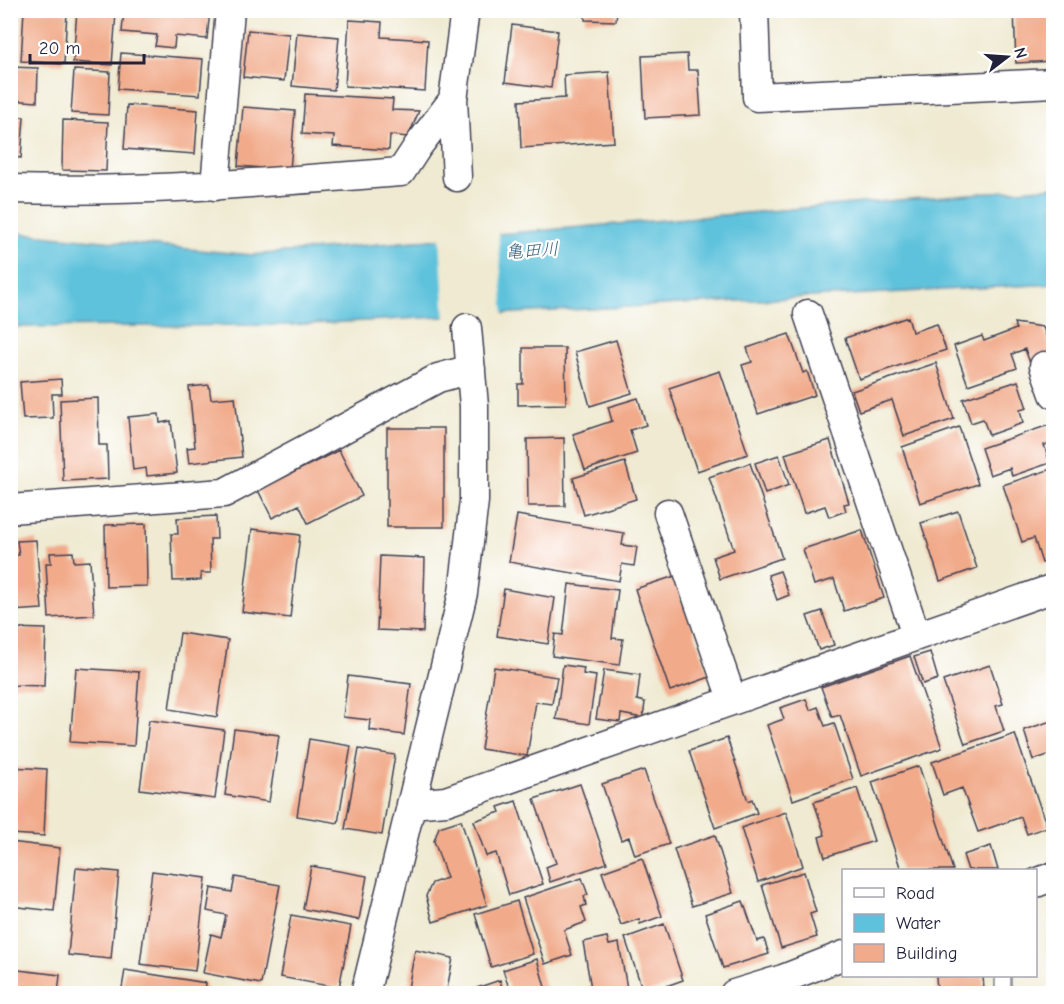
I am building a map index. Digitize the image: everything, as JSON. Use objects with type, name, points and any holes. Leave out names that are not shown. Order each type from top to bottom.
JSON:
[{"type":"street","points":[[215,186],[230,10]]},
{"type":"street","points":[[457,177],[453,100],[465,10]]},
{"type":"street","points":[[754,10],[757,97],[1053,83]]},
{"type":"street","points":[[10,189],[215,186],[401,172],[453,100]]},
{"type":"street","points":[[808,314],[916,635]]},
{"type":"street","points":[[365,993],[463,593],[474,501],[474,406],[467,328]]},
{"type":"street","points":[[1044,366],[1053,394]]},
{"type":"street","points":[[10,509],[224,494],[438,378],[471,369]]},
{"type":"street","points":[[668,513],[732,699]]},
{"type":"street","points":[[411,804],[446,801],[1053,588]]},
{"type":"street","points":[[1037,882],[1053,876]]},
{"type":"street","points":[[734,993],[783,979],[842,955]]},
{"type":"lane","points":[[1003,977],[1003,993]]},
{"type":"water","name":"亀田川","points":[[1053,187],[1054,284],[290,325],[11,327],[10,232],[251,255]]},
{"type":"pier","points":[[498,231],[504,317],[445,320],[440,236]]},
{"type":"building","points":[[10,10],[16,10],[12,57],[10,57]]},
{"type":"building","points":[[24,10],[67,12],[64,64],[21,61]]},
{"type":"building","points":[[77,10],[116,13],[112,65],[73,62]]},
{"type":"building","points":[[124,10],[210,10],[207,39],[175,36],[174,48],[155,46],[157,35],[122,32]]},
{"type":"building","points":[[585,10],[617,10],[616,21],[585,20]]},
{"type":"building","points":[[1014,10],[1054,10],[1054,61],[1016,63]]},
{"type":"building","points":[[349,20],[382,22],[381,37],[428,40],[425,91],[345,86]]},
{"type":"building","points":[[512,25],[558,31],[551,88],[505,82]]},
{"type":"building","points":[[248,30],[289,34],[284,81],[243,77]]},
{"type":"building","points":[[297,33],[339,37],[334,90],[292,86]]},
{"type":"building","points":[[121,53],[203,59],[200,95],[118,89]]},
{"type":"building","points":[[687,54],[688,70],[698,70],[701,115],[645,118],[642,56]]},
{"type":"building","points":[[10,67],[38,68],[37,102],[10,100]]},
{"type":"building","points":[[74,70],[110,72],[108,115],[71,113]]},
{"type":"building","points":[[609,72],[614,142],[521,148],[519,101],[565,98],[564,75]]},
{"type":"building","points":[[305,94],[393,99],[392,110],[419,111],[408,137],[390,135],[389,150],[333,146],[334,136],[302,134]]},
{"type":"building","points":[[127,105],[198,110],[195,154],[124,149]]},
{"type":"building","points":[[243,107],[295,111],[290,170],[238,166]]},
{"type":"building","points":[[10,116],[24,117],[21,158],[10,157]]},
{"type":"building","points":[[63,120],[108,122],[106,171],[62,170]]},
{"type":"building","points":[[908,317],[912,332],[937,324],[946,350],[859,379],[845,338]]},
{"type":"building","points":[[1014,323],[1043,327],[1053,355],[1030,363],[1025,349],[1012,354],[1017,368],[968,385],[954,346],[982,336],[984,341],[1016,329]]},
{"type":"building","points":[[789,334],[803,373],[807,371],[815,395],[758,414],[742,365],[752,362],[747,348]]},
{"type":"building","points":[[616,340],[632,393],[590,406],[575,352]]},
{"type":"building","points":[[523,348],[565,348],[566,404],[518,405],[518,384],[523,384]]},
{"type":"building","points":[[936,363],[954,419],[904,436],[892,400],[859,411],[852,391]]},
{"type":"building","points":[[720,371],[748,454],[697,471],[669,388]]},
{"type":"building","points":[[61,379],[62,394],[52,394],[53,418],[23,419],[20,382]]},
{"type":"building","points":[[1018,381],[1027,408],[1020,410],[1023,423],[989,435],[983,419],[971,423],[963,399]]},
{"type":"building","points":[[209,385],[211,399],[235,397],[242,457],[189,463],[187,448],[195,447],[189,387]]},
{"type":"building","points":[[98,398],[99,445],[107,445],[108,479],[63,481],[60,400]]},
{"type":"building","points":[[638,398],[646,425],[630,430],[637,453],[585,470],[573,434],[612,421],[608,407]]},
{"type":"building","points":[[159,414],[160,423],[171,421],[177,473],[147,476],[146,468],[133,470],[128,417]]},
{"type":"building","points":[[1049,425],[1054,443],[1044,445],[1050,463],[1012,476],[1010,468],[990,475],[981,448]]},
{"type":"building","points":[[959,427],[978,484],[920,503],[902,447]]},
{"type":"building","points":[[387,428],[444,428],[444,527],[387,527]]},
{"type":"building","points":[[564,438],[565,506],[528,506],[527,439]]},
{"type":"building","points":[[830,440],[849,503],[844,504],[846,511],[829,517],[825,506],[804,513],[785,454]]},
{"type":"building","points":[[339,450],[362,496],[308,523],[299,505],[272,518],[258,490]]},
{"type":"building","points":[[779,455],[789,485],[765,494],[755,463]]},
{"type":"building","points":[[625,462],[636,499],[584,515],[573,478]]},
{"type":"building","points":[[750,463],[782,558],[720,579],[713,557],[734,550],[709,477]]},
{"type":"building","points":[[1054,468],[1054,559],[1042,563],[1034,538],[1022,542],[1003,485]]},
{"type":"building","points":[[958,511],[977,568],[940,581],[921,523]]},
{"type":"building","points":[[517,515],[624,533],[622,545],[637,547],[634,566],[622,564],[619,581],[509,562]]},
{"type":"building","points":[[216,516],[217,539],[210,539],[211,573],[201,573],[201,580],[173,581],[171,534],[178,534],[177,518]]},
{"type":"building","points":[[146,524],[147,586],[106,587],[105,525]]},
{"type":"building","points":[[252,529],[300,535],[290,618],[242,612]]},
{"type":"building","points":[[862,530],[884,598],[844,611],[834,579],[814,585],[803,549]]},
{"type":"building","points":[[36,540],[42,609],[10,611],[10,555],[19,555],[17,541]]},
{"type":"building","points":[[73,552],[74,562],[90,561],[94,615],[49,618],[46,563],[51,563],[50,553]]},
{"type":"building","points":[[380,556],[425,558],[423,632],[377,630]]},
{"type":"building","points":[[780,571],[789,595],[777,600],[768,575]]},
{"type":"building","points":[[675,576],[710,677],[670,691],[635,589]]},
{"type":"building","points":[[569,584],[618,590],[612,638],[623,639],[619,665],[552,656],[555,634],[563,635]]},
{"type":"building","points":[[504,589],[555,598],[548,644],[497,636]]},
{"type":"building","points":[[822,611],[834,645],[819,650],[807,616]]},
{"type":"building","points":[[10,628],[46,629],[44,686],[10,685]]},
{"type":"building","points":[[180,633],[228,640],[217,717],[169,709]]},
{"type":"building","points":[[930,652],[938,679],[923,684],[914,657]]},
{"type":"building","points":[[910,656],[942,748],[861,776],[840,715],[832,717],[821,687]]},
{"type":"building","points":[[563,665],[584,668],[583,674],[596,676],[589,724],[556,719]]},
{"type":"building","points":[[990,665],[1003,704],[996,706],[1004,731],[965,744],[943,681]]},
{"type":"building","points":[[494,667],[557,677],[552,704],[536,702],[527,756],[481,749]]},
{"type":"building","points":[[76,668],[139,672],[134,746],[70,742]]},
{"type":"building","points":[[604,670],[640,675],[637,700],[645,702],[643,718],[621,714],[620,722],[596,719]]},
{"type":"building","points":[[348,676],[411,684],[404,735],[369,730],[370,720],[343,717]]},
{"type":"building","points":[[806,699],[810,710],[818,707],[825,726],[834,723],[853,779],[793,800],[767,725],[784,719],[780,708]]},
{"type":"building","points":[[149,720],[224,730],[215,799],[140,789]]},
{"type":"building","points":[[1054,720],[1054,753],[1033,760],[1024,730]]},
{"type":"building","points":[[234,729],[279,735],[269,802],[225,795]]},
{"type":"building","points":[[1015,734],[1047,827],[1027,834],[1021,817],[978,832],[962,788],[943,795],[932,762]]},
{"type":"building","points":[[727,738],[748,801],[752,799],[757,813],[715,828],[689,751]]},
{"type":"building","points":[[309,739],[351,746],[338,823],[297,816]]},
{"type":"building","points":[[359,749],[395,755],[382,835],[345,829]]},
{"type":"building","points":[[919,766],[953,869],[901,869],[872,782]]},
{"type":"building","points":[[10,767],[47,769],[44,836],[10,834]]},
{"type":"building","points":[[644,770],[669,844],[635,855],[629,837],[621,840],[602,784]]},
{"type":"building","points":[[580,784],[607,863],[550,882],[546,867],[556,863],[534,799]]},
{"type":"building","points":[[857,788],[874,841],[825,857],[819,837],[825,835],[814,802]]},
{"type":"building","points":[[516,801],[543,884],[509,895],[496,853],[486,856],[474,821],[500,812],[498,807]]},
{"type":"building","points":[[786,812],[803,866],[758,882],[741,828]]},
{"type":"building","points":[[461,820],[487,905],[433,922],[426,896],[432,883],[447,878],[434,841],[439,827]]},
{"type":"building","points":[[715,835],[733,893],[692,906],[674,849]]},
{"type":"building","points":[[10,842],[60,848],[54,911],[10,906]]},
{"type":"building","points":[[991,846],[998,869],[968,869],[963,855]]},
{"type":"building","points":[[642,858],[662,916],[640,924],[639,919],[621,925],[602,872]]},
{"type":"building","points":[[311,866],[367,876],[359,920],[303,909]]},
{"type":"building","points":[[76,868],[119,872],[111,959],[68,955]]},
{"type":"building","points":[[152,871],[206,878],[195,971],[140,964]]},
{"type":"building","points":[[804,872],[816,912],[810,914],[817,937],[781,948],[762,885]]},
{"type":"building","points":[[235,877],[280,885],[261,984],[203,973],[211,934],[221,937],[226,915],[207,911],[211,888],[232,892]]},
{"type":"building","points":[[582,878],[588,895],[584,896],[586,905],[581,907],[586,922],[564,930],[572,955],[545,964],[523,898]]},
{"type":"building","points":[[517,901],[533,954],[491,967],[475,914]]},
{"type":"building","points":[[743,901],[757,941],[764,939],[769,954],[723,968],[705,914]]},
{"type":"building","points":[[291,915],[351,926],[339,988],[280,977]]},
{"type":"building","points":[[664,924],[683,980],[644,994],[625,938]]},
{"type":"building","points":[[607,937],[609,945],[619,943],[628,994],[592,994],[583,942]]},
{"type":"building","points":[[415,950],[453,958],[447,989],[457,991],[456,994],[407,994]]},
{"type":"building","points":[[537,959],[547,994],[511,994],[503,970]]},
{"type":"building","points":[[10,969],[60,975],[58,994],[10,994]]},
{"type":"building","points":[[125,970],[206,983],[205,994],[121,994]]},
{"type":"building","points":[[936,977],[983,977],[984,990],[937,992]]},
{"type":"building","points":[[500,980],[504,994],[462,994],[462,993]]}]
